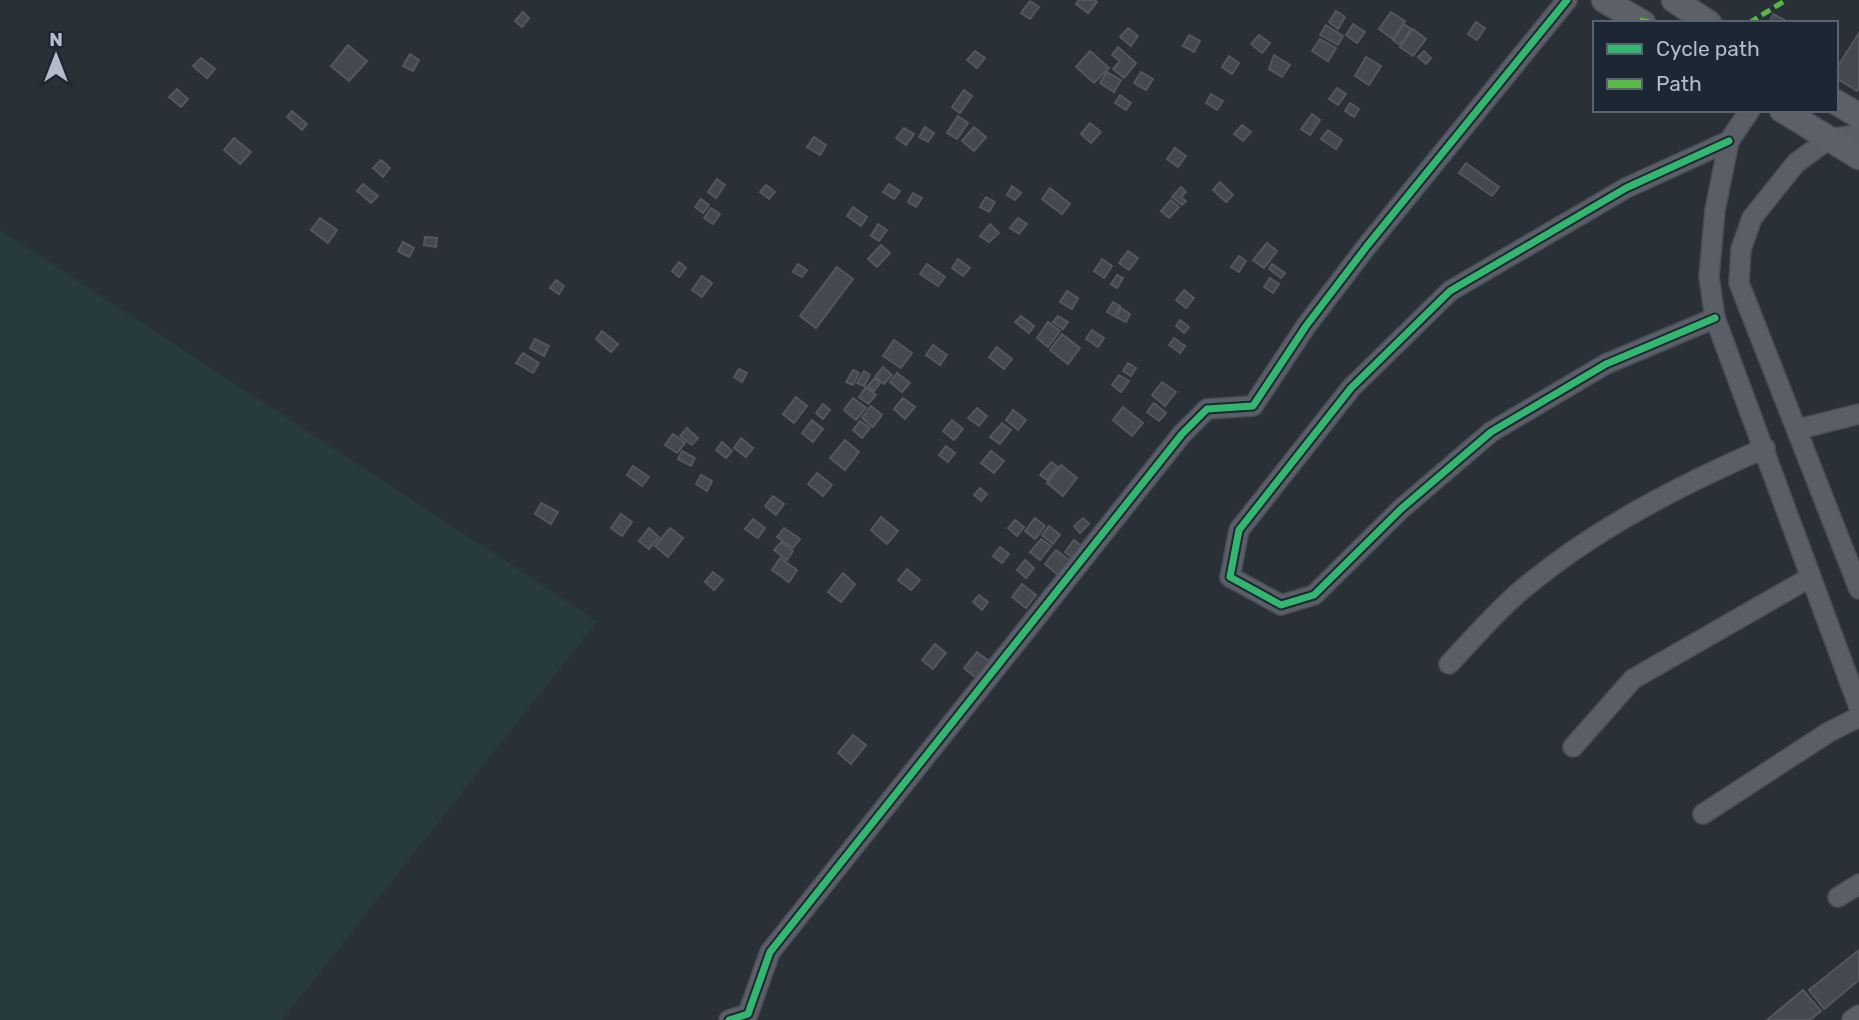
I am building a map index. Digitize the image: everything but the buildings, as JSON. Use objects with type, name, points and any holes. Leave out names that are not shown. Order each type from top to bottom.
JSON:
[{"type":"main road","points":[[1604,0],[1640,21]]},
{"type":"main road","points":[[1674,0],[1706,21]]},
{"type":"main road","points":[[1838,103],[1859,116]]},
{"type":"main road","points":[[1785,112],[1859,157]]},
{"type":"street","points":[[729,1020],[748,1014],[770,951],[1182,434],[1208,410],[1253,406],[1313,316],[1567,0]]},
{"type":"street","points":[[1749,112],[1729,141],[1715,210],[1709,277],[1715,318],[1859,707]]},
{"type":"street","points":[[1859,134],[1829,139],[1796,163],[1759,209],[1752,218],[1741,249],[1740,283],[1798,429],[1854,559],[1859,589]]},
{"type":"street","points":[[1715,318],[1606,364],[1491,432],[1401,509],[1314,595],[1280,605],[1230,577],[1239,530],[1351,388],[1450,291],[1626,188],[1729,141]]},
{"type":"street","points":[[1798,429],[1859,414]]},
{"type":"street","points":[[1448,664],[1524,588],[1602,532],[1689,481],[1765,448]]},
{"type":"street","points":[[1573,747],[1633,679],[1811,577]]},
{"type":"street","points":[[1703,814],[1818,739],[1859,717]]},
{"type":"street","points":[[1838,897],[1859,884]]},
{"type":"street","points":[[1852,1020],[1859,1015]]},
{"type":"green space","points":[[0,230],[597,621],[282,1020],[0,1020]]},
{"type":"marked path","points":[[1752,21],[1786,0]]},
{"type":"marked path","points":[[1640,20],[1644,21]]},
{"type":"cycle path","points":[[729,1020],[748,1014],[770,952],[1182,434],[1207,409],[1253,406],[1306,326],[1367,246],[1567,0]]},
{"type":"cycle path","points":[[1715,318],[1606,364],[1491,432],[1401,509],[1314,595],[1281,605],[1230,577],[1239,530],[1351,388],[1450,291],[1626,188],[1729,141]]}]
